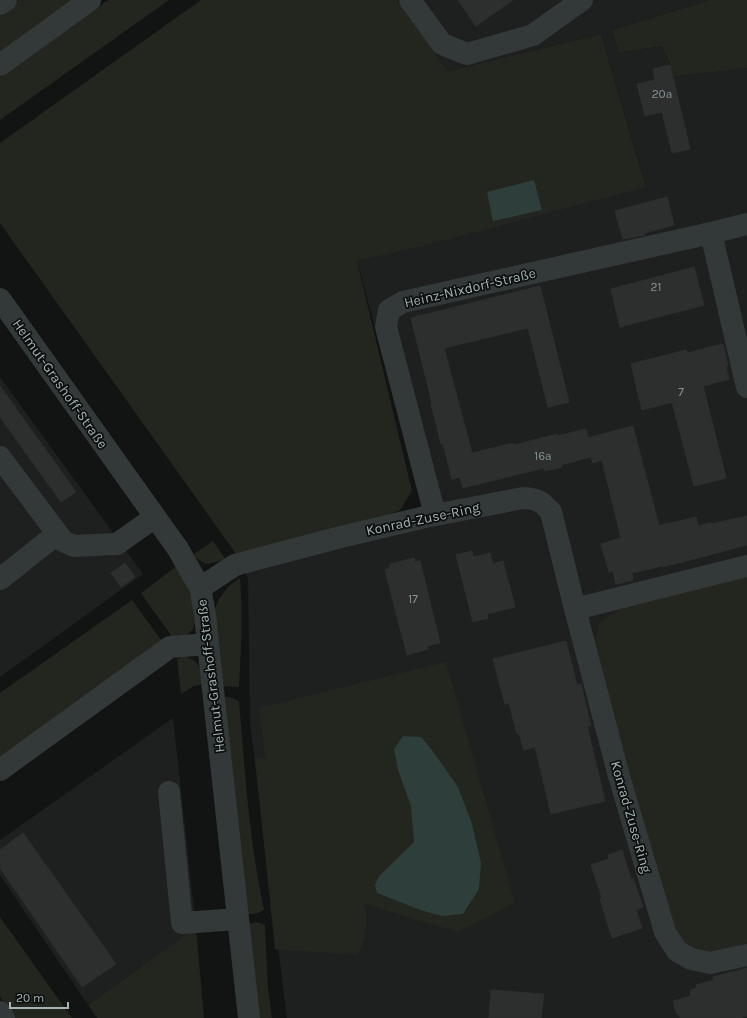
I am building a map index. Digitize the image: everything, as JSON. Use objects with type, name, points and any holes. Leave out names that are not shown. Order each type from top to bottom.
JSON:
[{"type":"street","points":[[0,4],[6,0]]},
{"type":"street","points":[[0,65],[90,0]]},
{"type":"street","points":[[410,0],[442,44],[467,54],[533,36],[582,0]]},
{"type":"street","name":"Heinz-Nixdorf-Straße","points":[[435,515],[386,327],[389,310],[403,302],[711,234],[747,224]]},
{"type":"street","points":[[711,234],[747,387]]},
{"type":"street","name":"Helmut-Grashoff-Straße","points":[[0,299],[178,549],[200,588],[205,614],[249,1018]]},
{"type":"street","points":[[0,457],[57,534],[63,541],[74,546],[116,544],[155,517]]},
{"type":"street","name":"Konrad-Zuse-Ring","points":[[200,588],[235,565],[337,538],[435,515],[523,498],[534,498],[542,502],[551,512],[619,776],[665,932],[677,951],[691,959],[710,963],[747,955]]},
{"type":"street","points":[[0,578],[57,534]]},
{"type":"street","points":[[575,609],[747,566]]},
{"type":"street","points":[[0,770],[170,647],[208,644]]},
{"type":"street","points":[[169,792],[182,923],[238,919]]},
{"type":"street","points":[[0,1012],[4,1018]]},
{"type":"shaded area","points":[[19,0],[78,0],[0,56],[0,14]]},
{"type":"shaded area","points":[[108,0],[169,0],[0,120],[0,77]]},
{"type":"shaded area","points":[[201,0],[397,0],[448,71],[601,34],[646,187],[430,244],[357,261],[412,491],[400,510],[378,519],[239,558],[0,223],[0,143]]},
{"type":"shaded area","points":[[397,0],[710,0],[612,30],[619,53],[663,46],[673,77],[747,68],[747,1018],[287,1018],[250,722],[248,579],[239,558],[424,508],[357,261],[646,186],[601,34],[448,71]]},
{"type":"shaded area","points":[[710,0],[747,0],[747,68],[673,77],[662,46],[619,53],[612,30]]},
{"type":"shaded area","points":[[534,180],[542,210],[493,221],[487,192]]},
{"type":"shaded area","points":[[0,377],[143,574],[0,677]]},
{"type":"shaded area","points":[[213,541],[226,560],[206,564],[196,558],[194,554]]},
{"type":"shaded area","points":[[178,565],[193,602],[195,622],[193,629],[182,640],[175,641],[141,593]]},
{"type":"shaded area","points":[[747,577],[747,943],[706,955],[682,944],[673,924],[627,786],[596,643],[599,624],[618,610]]},
{"type":"shaded area","points":[[240,578],[242,619],[239,687],[222,686],[214,612],[219,599],[229,586]]},
{"type":"shaded area","points":[[132,600],[162,641],[0,760],[0,693]]},
{"type":"shaded area","points":[[184,656],[197,663],[201,675],[202,685],[194,686],[181,694],[177,659]]},
{"type":"shaded area","points":[[446,662],[515,903],[458,932],[364,904],[367,919],[364,939],[358,955],[275,949],[255,759],[265,757],[259,708]]},
{"type":"shaded area","points":[[224,697],[229,697],[239,701],[251,832],[264,909],[259,913],[254,914],[247,914]]},
{"type":"shaded area","points":[[173,718],[196,927],[88,1005],[0,875],[0,840]]},
{"type":"shaded area","points":[[403,736],[421,737],[432,750],[458,787],[472,824],[481,863],[479,889],[463,914],[442,916],[420,910],[377,893],[375,885],[379,876],[414,842],[411,806],[398,770],[394,749]]},
{"type":"shaded area","points":[[0,917],[72,1018],[15,1018],[0,997]]},
{"type":"shaded area","points":[[256,922],[265,925],[268,989],[272,1018],[259,1018],[249,924]]},
{"type":"shaded area","points":[[196,927],[204,1018],[97,1018],[88,1005]]},
{"type":"building","points":[[458,0],[513,0],[476,26]]},
{"type":"building","points":[[670,65],[690,149],[672,153],[662,112],[645,116],[637,84],[655,80],[653,69]]},
{"type":"building","points":[[667,197],[674,225],[644,233],[645,235],[623,239],[615,211]]},
{"type":"building","points":[[694,267],[704,305],[620,327],[611,289]]},
{"type":"building","points":[[540,286],[569,402],[548,407],[528,328],[444,348],[472,453],[513,443],[514,445],[557,434],[557,436],[586,429],[588,438],[633,426],[659,526],[696,517],[698,526],[747,516],[747,545],[663,567],[632,573],[633,580],[616,584],[613,571],[609,572],[601,544],[621,538],[602,460],[593,463],[591,457],[561,465],[562,467],[544,471],[544,468],[463,488],[460,477],[452,479],[443,444],[441,444],[411,318]]},
{"type":"building","points":[[723,344],[728,366],[726,367],[729,379],[703,386],[726,478],[694,486],[672,402],[642,410],[631,364],[686,350],[687,353]]},
{"type":"building","points":[[0,386],[76,492],[61,502],[0,417]]},
{"type":"building","points":[[472,551],[473,557],[490,553],[493,564],[503,561],[515,607],[487,614],[488,618],[473,622],[456,555]]},
{"type":"building","points":[[414,558],[415,562],[420,561],[440,643],[427,646],[428,649],[407,655],[385,570],[390,568],[390,564]]},
{"type":"building","points":[[125,563],[135,577],[121,587],[111,573]]},
{"type":"building","points":[[566,641],[577,685],[581,684],[591,726],[587,726],[605,801],[551,814],[535,747],[524,750],[519,733],[517,734],[509,703],[505,704],[493,659]]},
{"type":"building","points":[[23,833],[116,964],[82,987],[0,868],[0,850]]},
{"type":"building","points":[[622,850],[631,879],[633,878],[643,907],[636,910],[642,928],[612,938],[600,899],[602,898],[591,865],[609,859],[608,855]]},
{"type":"building","points":[[747,968],[747,1016],[738,1018],[680,1018],[679,1014],[677,1015],[673,1001],[691,996],[690,990],[697,988],[696,985],[714,980],[713,977]]},
{"type":"building","points":[[491,990],[544,994],[541,1018],[489,1018]]}]
